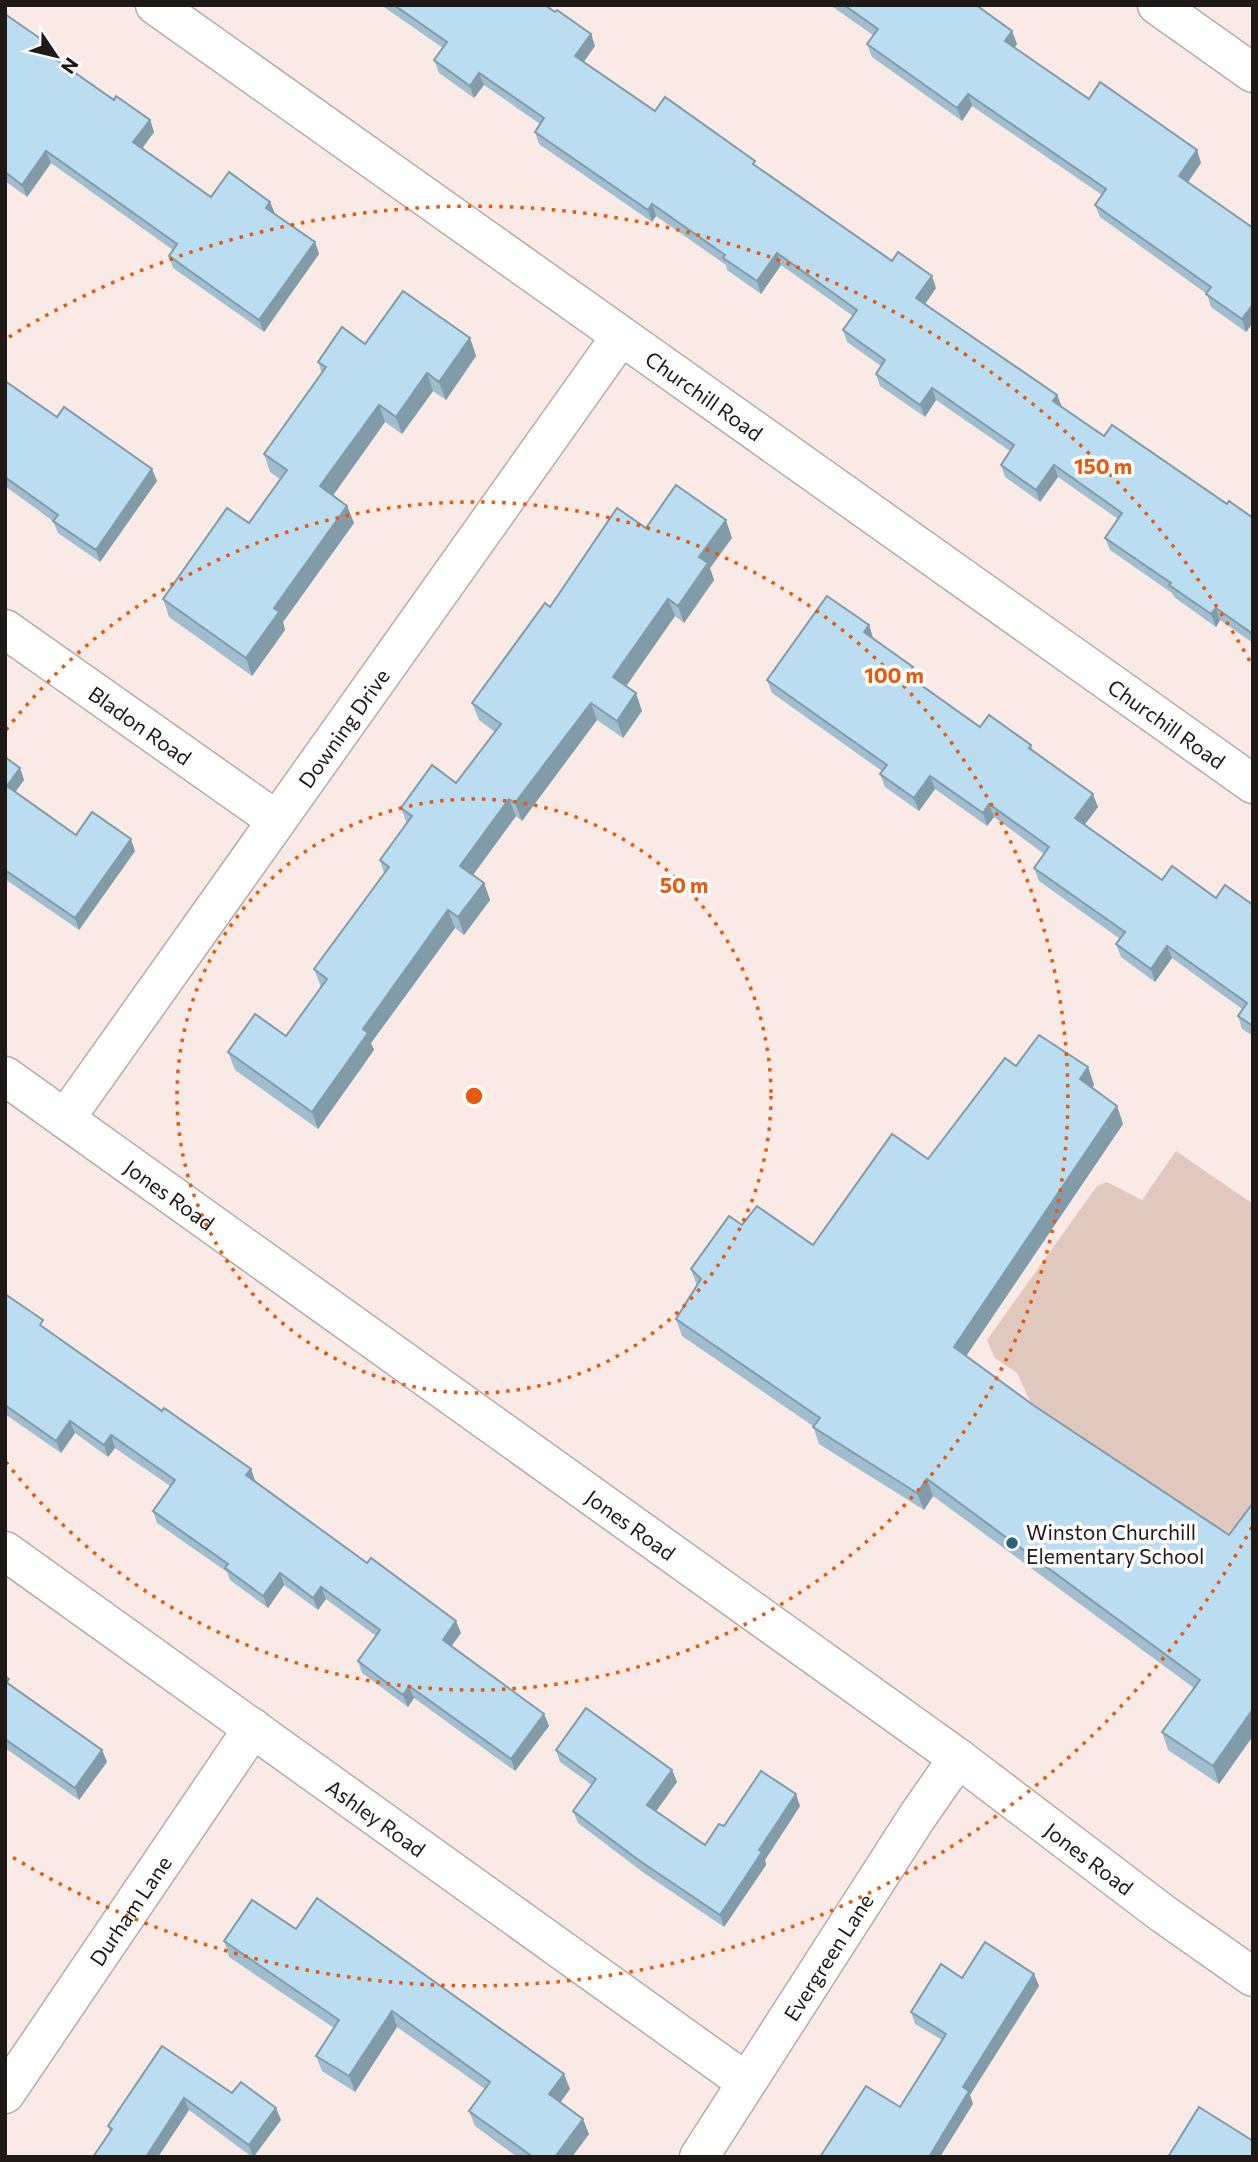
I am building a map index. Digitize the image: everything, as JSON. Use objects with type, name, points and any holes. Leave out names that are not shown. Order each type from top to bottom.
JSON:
[{"type":"street","name":"Churchill Road","points":[[155,5],[1253,784]]},
{"type":"street","points":[[1157,5],[1253,73]]},
{"type":"street","name":"Downing Drive","points":[[65,1119],[621,336]]},
{"type":"street","name":"Bladon Road","points":[[5,629],[276,820]]},
{"type":"street","name":"Jones Road","points":[[5,1076],[958,1758],[1162,1913],[1253,1977]]},
{"type":"street","name":"Ashley Road","points":[[5,1551],[746,2082]]},
{"type":"street","name":"Durham Lane","points":[[5,2094],[253,1728]]},
{"type":"street","name":"Evergreen Lane","points":[[699,2157],[917,1817],[958,1758]]},
{"type":"shaded area","points":[[1176,1151],[1253,1204],[1253,1529],[1235,1552],[1040,1423],[1017,1373],[995,1358],[987,1340],[1097,1186],[1107,1182],[1142,1200]]},
{"type":"building","points":[[394,5],[545,5],[555,12],[557,10],[591,34],[575,56],[655,111],[665,97],[755,161],[753,164],[892,261],[898,252],[932,276],[916,298],[1057,395],[1053,401],[1104,436],[1112,425],[1227,504],[1229,501],[1253,518],[1253,634],[1216,608],[1211,614],[1105,538],[1122,513],[1054,465],[1036,490],[1001,465],[1014,445],[932,388],[920,405],[876,374],[885,360],[843,330],[857,310],[777,253],[757,281],[652,204],[648,210],[535,132],[544,118],[479,73],[470,86],[434,60],[447,42]]},
{"type":"building","points":[[844,5],[976,5],[1012,31],[1005,41],[1089,99],[1100,82],[1197,150],[1179,176],[1253,228],[1253,304],[1242,319],[1206,294],[1211,287],[1095,205],[1106,189],[968,94],[957,108],[867,44],[878,29]]},
{"type":"building","points":[[5,14],[48,44],[44,51],[114,100],[116,96],[150,120],[133,142],[211,197],[229,172],[270,202],[266,208],[315,242],[259,320],[169,256],[177,244],[46,151],[22,185],[5,172]]},
{"type":"building","points":[[403,291],[470,338],[439,382],[427,373],[396,417],[379,405],[320,486],[347,506],[274,608],[279,612],[246,658],[163,599],[227,508],[249,523],[287,470],[264,454],[326,367],[318,362],[342,327],[365,344]]},
{"type":"building","points":[[5,381],[57,417],[64,407],[152,469],[96,550],[53,521],[58,515],[5,477]]},
{"type":"building","points":[[676,485],[726,520],[699,557],[708,563],[678,606],[668,599],[613,677],[636,693],[617,721],[591,703],[515,803],[509,799],[460,866],[484,883],[458,917],[448,910],[363,1029],[368,1033],[312,1112],[228,1052],[255,1014],[286,1036],[327,979],[314,969],[389,867],[380,860],[412,816],[401,808],[432,765],[456,783],[501,724],[472,703],[545,603],[550,607],[617,508],[646,528]]},
{"type":"building","points":[[827,596],[869,625],[864,632],[913,667],[907,675],[980,727],[989,715],[1093,794],[1075,818],[1162,880],[1172,866],[1216,898],[1225,885],[1253,905],[1253,1026],[1238,1016],[1247,1003],[1167,946],[1151,969],[1116,944],[1125,932],[1034,868],[1049,847],[989,804],[983,813],[930,776],[914,798],[880,774],[887,765],[767,680]]},
{"type":"building","points":[[5,757],[20,768],[7,786],[76,835],[92,812],[131,839],[75,918],[5,870]]},
{"type":"building","points":[[1039,1035],[1088,1067],[1080,1079],[1117,1106],[954,1347],[1033,1405],[1229,1535],[1253,1503],[1253,1709],[1213,1766],[1162,1732],[1200,1680],[927,1479],[917,1493],[813,1427],[820,1418],[676,1319],[701,1279],[691,1269],[729,1216],[742,1225],[757,1206],[813,1245],[892,1134],[928,1159],[1005,1058],[1016,1066]]},
{"type":"building","points":[[5,1294],[43,1320],[40,1325],[162,1411],[164,1408],[251,1469],[246,1475],[367,1563],[371,1558],[456,1621],[443,1640],[544,1714],[511,1759],[409,1686],[403,1695],[358,1661],[380,1630],[321,1587],[313,1598],[280,1573],[263,1596],[225,1568],[228,1564],[153,1511],[175,1480],[111,1435],[104,1445],[70,1421],[56,1441],[5,1405]]},
{"type":"building","points":[[5,1676],[9,1679],[6,1682],[102,1750],[75,1788],[5,1739]]},
{"type":"building","points":[[586,1708],[672,1770],[647,1805],[705,1845],[719,1824],[724,1826],[761,1771],[796,1794],[720,1915],[640,1861],[573,1811],[596,1779],[556,1750]]},
{"type":"building","points":[[317,1898],[564,2074],[549,2094],[583,2119],[555,2157],[533,2157],[469,2111],[490,2082],[392,2011],[349,2076],[316,2056],[339,2020],[224,1941],[252,1900],[296,1929]]},
{"type":"building","points":[[985,1942],[1034,1974],[963,2087],[969,2091],[929,2157],[820,2157],[866,2086],[900,2107],[946,2034],[911,2012],[941,1964],[962,1978]]},
{"type":"building","points":[[162,2046],[232,2093],[241,2082],[276,2108],[249,2145],[184,2098],[146,2157],[93,2157],[112,2129],[108,2126]]},
{"type":"building","points":[[1199,2107],[1253,2141],[1253,2157],[1168,2157]]},
{"type":"place","name":"Winston Churchill Elementary School","points":[[1012,1543]]}]
